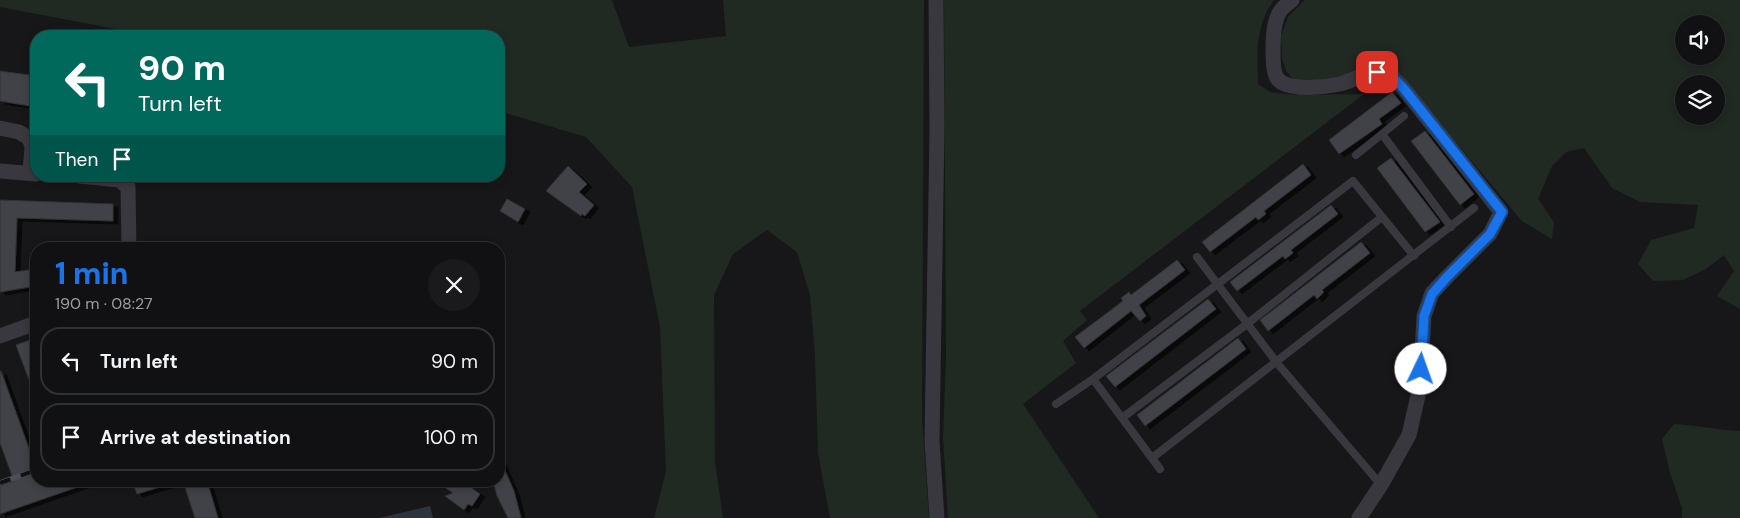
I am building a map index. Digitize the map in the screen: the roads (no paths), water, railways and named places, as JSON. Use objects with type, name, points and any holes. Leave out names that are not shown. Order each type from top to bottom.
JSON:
[{"type":"street","points":[[936,0],[937,130],[932,440],[937,518]]},
{"type":"street","points":[[1292,0],[1281,10],[1276,22],[1273,41],[1276,77],[1283,84],[1307,88],[1340,84],[1364,74],[1377,72],[1390,74],[1405,90],[1502,212],[1490,234],[1432,294],[1424,316],[1420,387],[1408,435],[1381,485],[1359,518]]},
{"type":"street","points":[[0,128],[19,132],[29,138],[30,141]]},
{"type":"street","points":[[0,171],[30,173]]},
{"type":"street","points":[[122,182],[128,187],[129,242]]},
{"type":"street","points":[[0,336],[30,326]]},
{"type":"lane","points":[[1356,154],[1404,116]]},
{"type":"lane","points":[[1382,134],[1451,226]]},
{"type":"lane","points":[[1056,404],[1093,379],[1353,181],[1414,256]]},
{"type":"lane","points":[[1152,458],[1277,363],[1474,208]]},
{"type":"lane","points":[[1122,418],[1247,324],[1382,217]]},
{"type":"lane","points":[[1197,257],[1277,363],[1381,485]]},
{"type":"lane","points":[[1093,379],[1160,469]]},
{"type":"railway","points":[[0,483],[30,472]]}]
